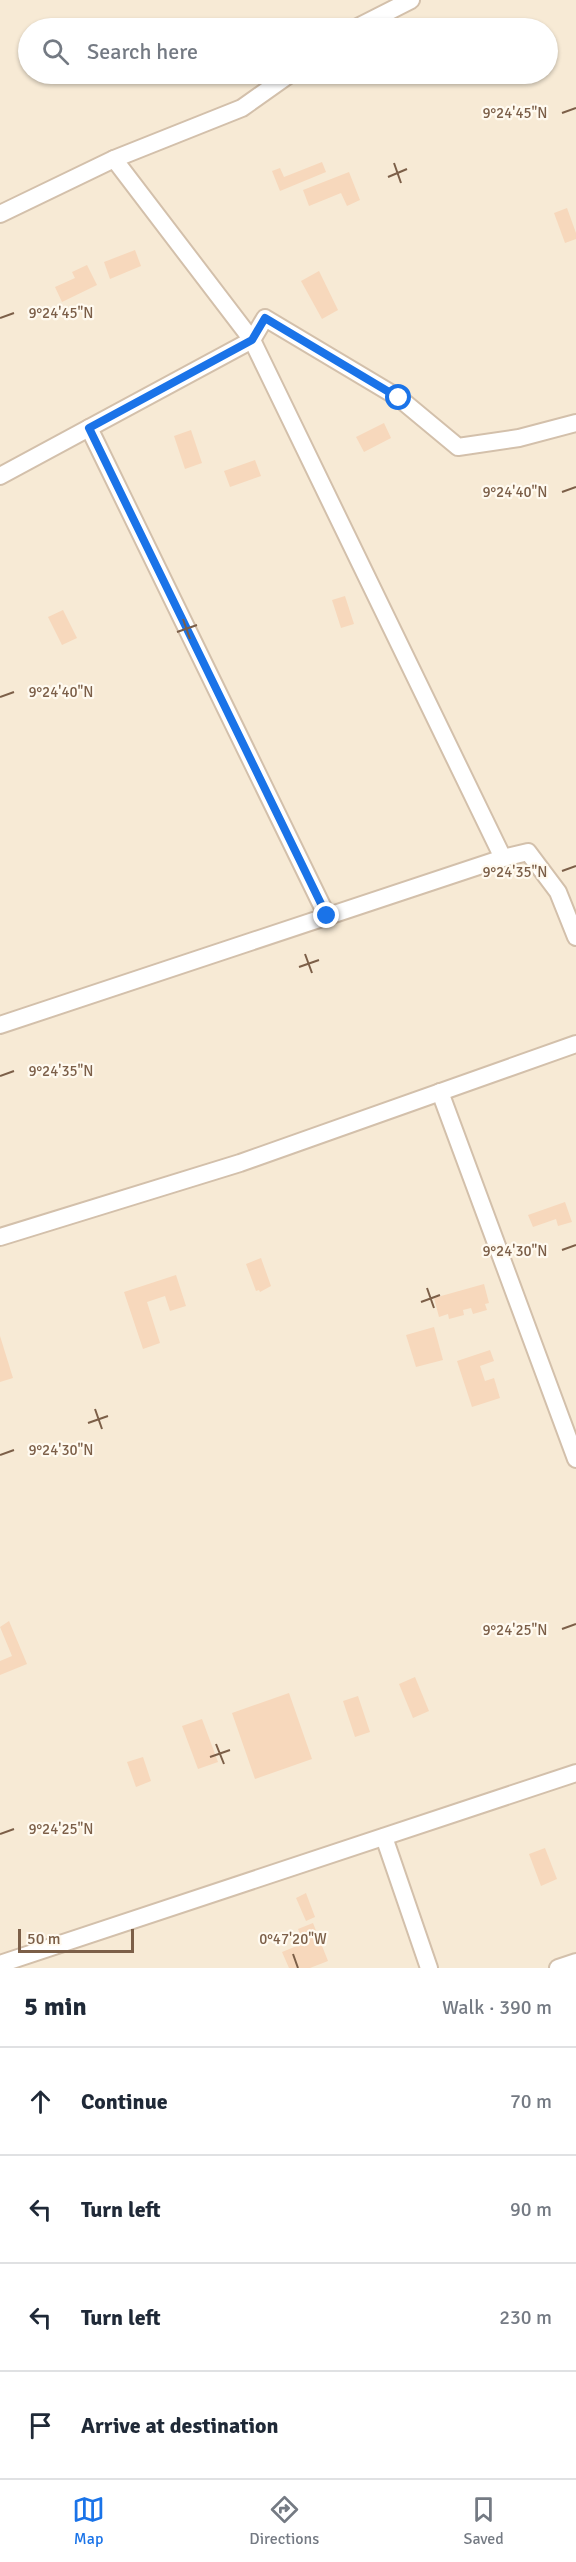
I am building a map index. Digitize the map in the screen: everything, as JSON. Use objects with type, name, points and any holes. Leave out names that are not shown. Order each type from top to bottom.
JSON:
[{"type":"street","points":[[376,18],[411,0]]},
{"type":"street","points":[[0,213],[114,159],[242,108],[276,84]]},
{"type":"street","points":[[114,159],[252,340],[503,858]]},
{"type":"street","points":[[0,476],[252,340],[265,318],[399,398],[458,447],[519,438],[576,423]]},
{"type":"street","points":[[89,428],[327,916]]},
{"type":"street","points":[[0,1025],[503,858],[528,852],[558,892],[576,937]]},
{"type":"street","points":[[0,1237],[240,1163],[576,1044]]},
{"type":"street","points":[[441,1092],[576,1460]]},
{"type":"street","points":[[0,1964],[576,1773]]},
{"type":"street","points":[[384,1837],[429,1968]]},
{"type":"street","points":[[558,1968],[576,1962]]},
{"type":"shaded area","points":[[0,0],[576,0],[576,1968],[0,1968]]},
{"type":"building","points":[[322,162],[326,172],[280,191],[272,171],[280,168],[284,177]]},
{"type":"building","points":[[349,172],[360,200],[347,206],[341,193],[309,206],[303,190]]},
{"type":"building","points":[[567,208],[576,239],[565,243],[554,213]]},
{"type":"building","points":[[135,250],[141,266],[110,279],[104,262]]},
{"type":"building","points":[[87,265],[97,285],[62,302],[55,287],[75,278],[72,272]]},
{"type":"building","points":[[319,271],[338,310],[322,319],[301,281]]},
{"type":"building","points":[[384,423],[391,438],[364,452],[356,437]]},
{"type":"building","points":[[191,430],[202,463],[185,469],[174,436]]},
{"type":"building","points":[[255,460],[261,476],[230,487],[224,471]]},
{"type":"building","points":[[345,596],[354,624],[341,628],[332,600]]},
{"type":"building","points":[[63,610],[77,638],[62,645],[48,617]]},
{"type":"building","points":[[565,1202],[572,1222],[558,1226],[556,1219],[533,1227],[528,1215]]},
{"type":"building","points":[[261,1258],[271,1286],[260,1292],[256,1291],[246,1264]]},
{"type":"building","points":[[176,1275],[186,1306],[170,1311],[165,1296],[147,1302],[160,1343],[143,1349],[124,1292]]},
{"type":"building","points":[[484,1284],[489,1303],[485,1304],[487,1310],[473,1314],[471,1308],[463,1310],[464,1315],[449,1319],[448,1314],[439,1317],[434,1298]]},
{"type":"building","points":[[434,1327],[443,1360],[416,1367],[406,1335]]},
{"type":"building","points":[[0,1336],[13,1378],[0,1382]]},
{"type":"building","points":[[490,1350],[494,1361],[480,1366],[485,1381],[494,1378],[500,1398],[472,1407],[457,1361]]},
{"type":"building","points":[[9,1621],[27,1664],[0,1675],[0,1661],[12,1656],[0,1627]]},
{"type":"building","points":[[415,1677],[429,1711],[413,1718],[399,1684]]},
{"type":"building","points":[[289,1693],[312,1759],[255,1779],[232,1713]]},
{"type":"building","points":[[358,1696],[370,1732],[355,1737],[343,1701]]},
{"type":"building","points":[[202,1719],[218,1762],[198,1769],[182,1726]]},
{"type":"building","points":[[143,1757],[151,1781],[136,1787],[127,1762]]},
{"type":"building","points":[[545,1848],[557,1879],[541,1886],[529,1854]]},
{"type":"building","points":[[306,1893],[315,1917],[306,1921],[296,1898]]},
{"type":"building","points":[[313,1923],[328,1961],[310,1968],[289,1968],[282,1952],[304,1943],[298,1929]]},
{"type":"route","points":[[327,916],[89,428],[252,340],[265,318],[399,398]]}]
